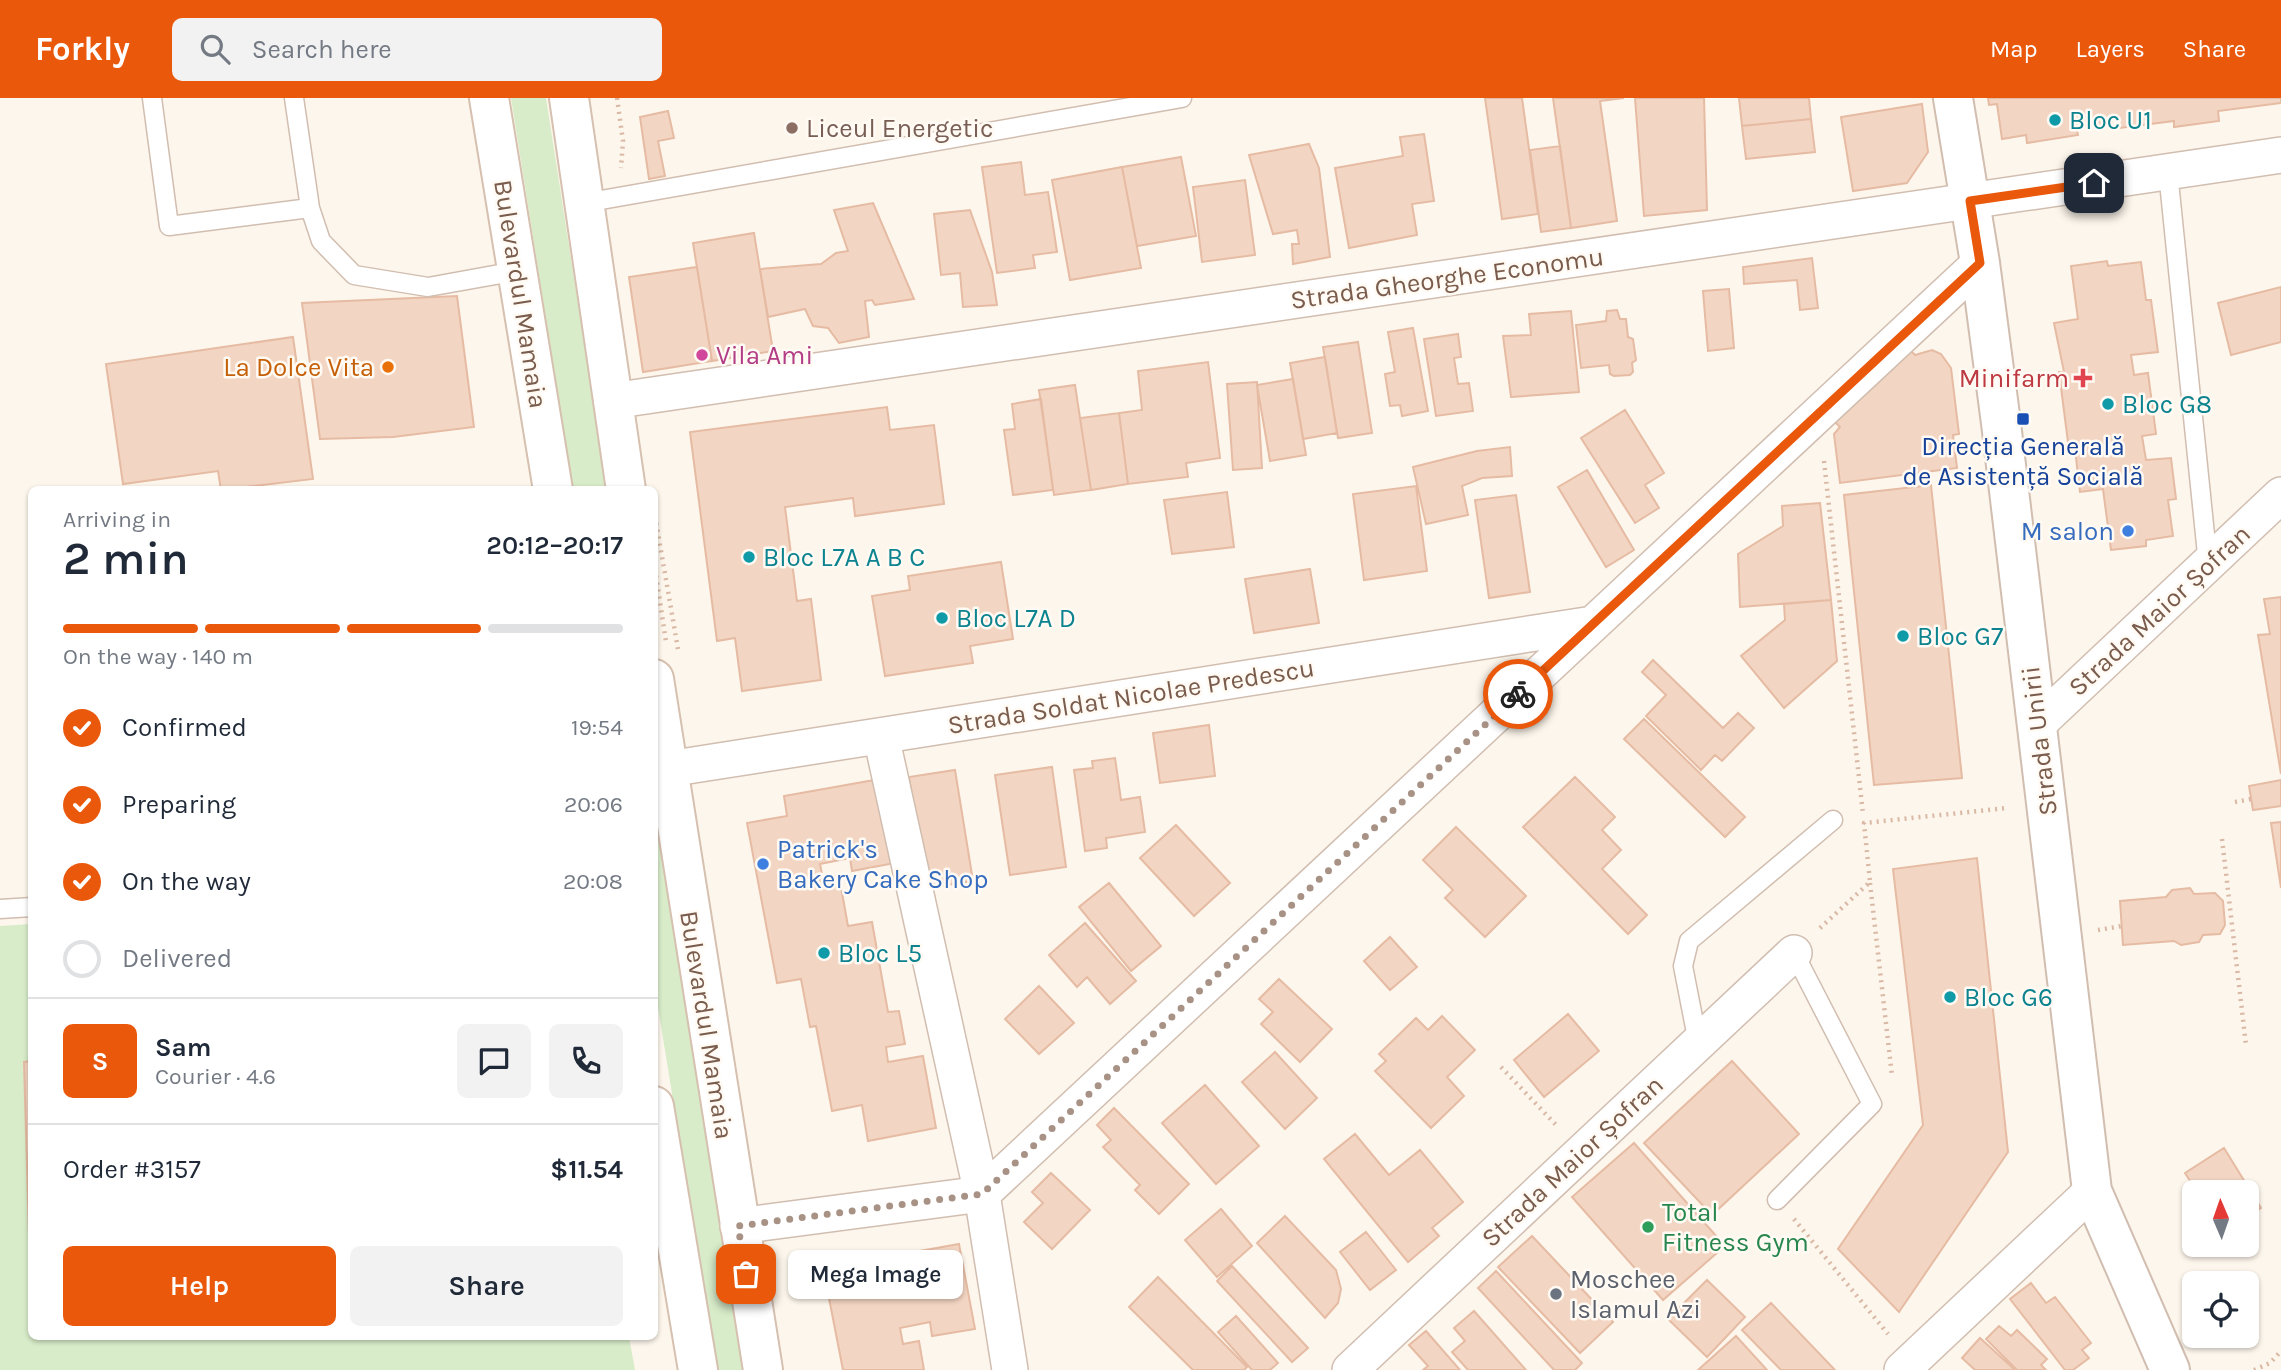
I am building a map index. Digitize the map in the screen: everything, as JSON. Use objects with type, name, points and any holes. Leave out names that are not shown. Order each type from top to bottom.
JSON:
[{"type":"main road","name":"Bulevardul Mamaia","points":[[489,98],[552,486]]},
{"type":"main road","points":[[569,98],[625,486]]},
{"type":"main road","name":"Strada Unirii","points":[[1953,98],[1980,263],[2038,724],[2092,1191],[2170,1370]]},
{"type":"main road","name":"Bulevardul Mamaia","points":[[666,667],[668,769],[738,1226],[763,1370]]},
{"type":"main road","points":[[658,1130],[698,1370]]},
{"type":"street","name":"Strada Gheorghe Economu","points":[[612,401],[2281,155]]},
{"type":"street","points":[[738,1226],[982,1194],[1980,263]]},
{"type":"street","name":"Strada Maior Șofran","points":[[2038,724],[2281,495]]},
{"type":"street","name":"Strada Soldat Nicolae Predescu","points":[[668,769],[1593,624]]},
{"type":"street","points":[[881,736],[982,1194],[1010,1370]]},
{"type":"street","name":"Strada Maior Șofran","points":[[1350,1370],[1794,953]]},
{"type":"street","points":[[1907,1366],[2092,1191]]},
{"type":"lane","points":[[152,98],[169,226],[310,208]]},
{"type":"lane","points":[[294,98],[310,208],[321,241],[354,275],[428,287],[517,271]]},
{"type":"lane","points":[[584,204],[1144,102],[1182,98]]},
{"type":"lane","points":[[2168,172],[2208,564]]},
{"type":"lane","points":[[1698,1043],[1683,965],[1689,941],[1833,820]]},
{"type":"lane","points":[[0,909],[28,907]]},
{"type":"lane","points":[[1777,1200],[1872,1104],[1794,953]]},
{"type":"path","points":[[617,98],[623,141],[620,179]]},
{"type":"path","points":[[1818,414],[1893,1084],[1872,1104]]},
{"type":"path","points":[[658,563],[666,667]]},
{"type":"path","points":[[2235,802],[2251,799]]},
{"type":"path","points":[[1864,823],[2046,804]]},
{"type":"path","points":[[2222,839],[2246,1045]]},
{"type":"path","points":[[1794,953],[1870,882]]},
{"type":"path","points":[[1502,1067],[1582,1152]]},
{"type":"path","points":[[1777,1200],[1907,1366]]},
{"type":"path","points":[[2254,1370],[2270,1363],[2281,1351]]},
{"type":"green space","points":[[511,98],[546,98],[606,486],[572,486]]},
{"type":"green space","points":[[658,807],[750,1370],[717,1370],[658,1007]]},
{"type":"green space","points":[[28,924],[28,1340],[630,1340],[635,1370],[0,1370],[0,926]]},
{"type":"building","points":[[1485,98],[1522,98],[1538,214],[1502,219]]},
{"type":"building","points":[[1553,98],[1624,98],[1600,101],[1617,221],[1571,228]]},
{"type":"building","points":[[1635,98],[1704,98],[1707,210],[1644,216]]},
{"type":"building","points":[[1739,98],[1809,98],[1811,119],[1742,126]]},
{"type":"building","name":"Bloc U1","points":[[1988,98],[2281,98],[2281,103],[2218,111],[2219,121],[2174,127],[2174,121],[2120,128],[2119,118],[2111,119],[2112,125],[2095,127],[2095,123],[2076,126],[2078,135],[2027,143],[2026,135],[2002,139],[1997,104],[1989,105]]},
{"type":"building","points":[[1922,104],[1928,152],[1907,183],[1853,191],[1841,117]]},
{"type":"building","points":[[668,111],[674,138],[658,141],[665,176],[649,179],[640,117]]},
{"type":"building","points":[[1811,119],[1815,152],[1746,159],[1742,126]]},
{"type":"building","points":[[1424,134],[1434,201],[1412,204],[1417,235],[1349,248],[1335,168],[1403,156],[1400,137]]},
{"type":"building","points":[[1309,144],[1319,168],[1330,257],[1293,264],[1292,244],[1299,244],[1297,230],[1273,234],[1249,155]]},
{"type":"building","points":[[1560,146],[1571,228],[1541,232],[1530,150]]},
{"type":"building","points":[[1181,157],[1196,236],[1137,246],[1122,167]]},
{"type":"building","points":[[1021,162],[1025,195],[1048,192],[1057,252],[1033,255],[1035,268],[997,273],[982,167]]},
{"type":"building","points":[[1122,167],[1141,268],[1070,280],[1052,180]]},
{"type":"building","points":[[1245,180],[1255,255],[1202,262],[1193,187]]},
{"type":"building","points":[[873,203],[914,299],[875,305],[872,300],[865,301],[869,337],[839,343],[828,328],[813,326],[805,309],[768,317],[760,269],[821,264],[836,253],[848,251],[834,210]]},
{"type":"building","points":[[970,210],[992,272],[997,305],[963,307],[960,273],[941,275],[934,214]]},
{"type":"building","points":[[754,233],[773,351],[712,361],[693,243]]},
{"type":"building","points":[[1812,258],[1818,308],[1800,310],[1797,280],[1744,284],[1743,267]]},
{"type":"building","name":"Bloc G8","points":[[2107,261],[2108,266],[2141,262],[2146,300],[2151,300],[2158,352],[2131,355],[2134,375],[2148,373],[2156,434],[2142,436],[2146,460],[2171,458],[2176,499],[2168,500],[2173,536],[2146,540],[2146,546],[2111,550],[2103,489],[2080,492],[2075,449],[2069,450],[2059,372],[2064,372],[2054,323],[2078,319],[2071,266]]},
{"type":"building","points":[[697,267],[712,361],[643,372],[629,277]]},
{"type":"building","points":[[2281,287],[2281,342],[2231,355],[2218,303]]},
{"type":"building","points":[[1729,289],[1734,348],[1708,351],[1703,291]]},
{"type":"building","points":[[457,296],[474,427],[393,437],[320,439],[302,303]]},
{"type":"building","points":[[1617,310],[1620,319],[1626,319],[1628,337],[1633,339],[1636,360],[1632,363],[1633,372],[1630,375],[1614,376],[1610,374],[1609,365],[1581,368],[1576,325],[1606,321],[1607,311]]},
{"type":"building","points":[[1571,311],[1579,392],[1511,397],[1503,336],[1531,335],[1529,314]]},
{"type":"building","points":[[1413,328],[1428,411],[1402,416],[1400,405],[1390,406],[1385,374],[1395,372],[1388,332]]},
{"type":"building","points":[[1458,334],[1461,357],[1454,358],[1458,384],[1469,383],[1473,411],[1436,416],[1424,339]]},
{"type":"building","points":[[293,337],[313,479],[254,486],[220,486],[218,471],[123,484],[106,364]]},
{"type":"building","points":[[1358,342],[1372,433],[1338,438],[1323,347]]},
{"type":"building","points":[[1910,350],[1915,355],[1932,350],[1941,354],[1951,368],[1959,434],[1953,435],[1957,468],[1840,483],[1834,434],[1840,427],[1835,422]]},
{"type":"building","points":[[1325,357],[1337,433],[1303,439],[1290,363]]},
{"type":"building","points":[[1208,362],[1220,458],[1186,463],[1188,477],[1128,484],[1119,413],[1142,410],[1138,371]]},
{"type":"building","points":[[1293,379],[1306,455],[1270,461],[1257,385]]},
{"type":"building","points":[[1257,382],[1262,468],[1233,470],[1227,384]]},
{"type":"building","points":[[1075,385],[1091,490],[1054,495],[1039,390]]},
{"type":"building","points":[[1041,399],[1053,490],[1013,495],[1004,430],[1015,429],[1012,404]]},
{"type":"building","name":"Bloc L7A A B C","points":[[887,407],[890,430],[934,425],[944,504],[855,516],[853,498],[785,507],[797,601],[811,599],[821,680],[742,691],[735,638],[717,641],[690,432]]},
{"type":"building","points":[[1625,410],[1664,473],[1645,485],[1659,508],[1635,523],[1581,438]]},
{"type":"building","points":[[1119,413],[1128,484],[1091,490],[1080,418]]},
{"type":"building","points":[[1510,447],[1512,476],[1482,478],[1462,486],[1468,515],[1426,524],[1413,467],[1477,451]]},
{"type":"building","points":[[1587,470],[1634,550],[1606,567],[1558,487]]},
{"type":"building","name":"Bloc G7","points":[[1931,485],[1962,778],[1874,785],[1844,495]]},
{"type":"building","points":[[1416,486],[1427,571],[1364,580],[1353,494]]},
{"type":"building","points":[[1227,492],[1234,547],[1172,554],[1164,500]]},
{"type":"building","points":[[1516,495],[1530,592],[1489,598],[1475,500]]},
{"type":"building","points":[[1820,503],[1831,600],[1740,607],[1738,554],[1783,526],[1782,506]]},
{"type":"building","name":"Bloc L7A D","points":[[1001,562],[1013,639],[970,646],[973,663],[885,676],[872,596],[910,590],[908,576]]},
{"type":"building","points":[[1310,569],[1319,623],[1254,633],[1245,579]]},
{"type":"building","points":[[2281,597],[2281,774],[2258,635],[2270,634],[2264,599]]},
{"type":"building","points":[[1831,600],[1837,661],[1784,708],[1741,656],[1785,620],[1784,604]]},
{"type":"building","points":[[1653,660],[1723,728],[1738,713],[1754,728],[1722,761],[1715,755],[1701,770],[1646,716],[1666,695],[1642,672]]},
{"type":"building","points":[[1644,719],[1745,817],[1725,837],[1624,739]]},
{"type":"building","points":[[1209,725],[1215,776],[1160,783],[1153,733]]},
{"type":"building","points":[[1115,758],[1121,800],[1140,797],[1145,832],[1106,838],[1107,848],[1085,851],[1074,770],[1093,768],[1092,761]]},
{"type":"building","points":[[1052,767],[1066,867],[1010,875],[995,775]]},
{"type":"building","points":[[955,770],[973,881],[927,888],[909,777]]},
{"type":"building","points":[[1575,777],[1615,817],[1602,830],[1621,850],[1602,869],[1647,915],[1628,934],[1523,827]]},
{"type":"building","name":"Bloc L5","points":[[880,779],[895,863],[852,871],[850,858],[820,864],[823,879],[839,876],[848,926],[872,922],[888,1012],[899,1011],[905,1044],[886,1047],[888,1062],[923,1056],[936,1128],[868,1141],[862,1105],[832,1111],[816,1026],[810,1027],[801,979],[777,983],[747,823],[787,816],[784,796]]},
{"type":"building","points":[[2281,780],[2281,806],[2253,810],[2249,786]]},
{"type":"building","points":[[2281,822],[2281,888],[2271,823]]},
{"type":"building","points":[[1176,825],[1230,883],[1194,916],[1140,858]]},
{"type":"building","points":[[1456,827],[1526,896],[1485,937],[1445,898],[1453,890],[1423,860]]},
{"type":"building","name":"Bloc G6","points":[[1977,858],[2008,1152],[1899,1312],[1838,1249],[1923,1125],[1893,869]]},
{"type":"building","points":[[1109,883],[1161,946],[1131,971],[1079,907]]},
{"type":"building","points":[[2190,888],[2194,894],[2215,893],[2223,901],[2225,925],[2220,934],[2203,935],[2199,942],[2181,945],[2174,941],[2123,945],[2120,901],[2166,897],[2172,890]]},
{"type":"building","points":[[1085,923],[1136,981],[1110,1004],[1087,977],[1077,987],[1049,955]]},
{"type":"building","points":[[1390,937],[1417,967],[1390,990],[1364,961]]},
{"type":"building","points":[[1279,979],[1332,1029],[1300,1062],[1261,1024],[1273,1012],[1259,999]]},
{"type":"building","points":[[1039,986],[1074,1023],[1039,1054],[1005,1019]]},
{"type":"building","points":[[1568,1014],[1599,1051],[1544,1097],[1514,1060]]},
{"type":"building","points":[[1442,1016],[1475,1050],[1447,1077],[1464,1096],[1431,1128],[1375,1071],[1386,1061],[1379,1054],[1416,1018],[1428,1030]]},
{"type":"building","points":[[1275,1052],[1317,1098],[1285,1129],[1242,1082]]},
{"type":"building","points":[[1732,1061],[1799,1134],[1712,1215],[1644,1143]]},
{"type":"building","points":[[24,1062],[28,1062],[28,1202]]},
{"type":"building","points":[[1205,1085],[1259,1146],[1216,1184],[1162,1123]]},
{"type":"building","points":[[1114,1108],[1189,1184],[1159,1214],[1135,1190],[1140,1185],[1103,1147],[1111,1140],[1097,1125]]},
{"type":"building","points":[[1355,1134],[1389,1175],[1420,1150],[1463,1202],[1432,1228],[1439,1236],[1408,1262],[1324,1159]]},
{"type":"building","points":[[1634,1143],[1725,1246],[1663,1300],[1572,1197]]},
{"type":"building","points":[[2224,1148],[2244,1180],[2189,1180],[2185,1173]]},
{"type":"building","points":[[1051,1173],[1090,1210],[1052,1249],[1024,1222],[1043,1203],[1032,1192]]},
{"type":"building","points":[[1221,1209],[1252,1246],[1217,1277],[1185,1240]]},
{"type":"building","points":[[1285,1216],[1336,1270],[1341,1289],[1338,1303],[1325,1318],[1257,1243]]},
{"type":"building","points":[[1366,1232],[1396,1270],[1370,1290],[1340,1252]]},
{"type":"building","name":"Moschee Islamul Azi","points":[[1532,1236],[1613,1322],[1580,1353],[1498,1267]]},
{"type":"building","points":[[959,1244],[975,1329],[932,1336],[930,1322],[900,1328],[903,1344],[919,1341],[924,1370],[843,1370],[827,1288],[867,1280],[864,1261]]},
{"type":"building","points":[[1232,1266],[1308,1348],[1292,1362],[1217,1281]]},
{"type":"building","points":[[1496,1271],[1582,1363],[1575,1370],[1554,1370],[1478,1288]]},
{"type":"building","points":[[1158,1277],[1247,1367],[1244,1370],[1193,1370],[1129,1307]]},
{"type":"building","points":[[1707,1280],[1745,1317],[1707,1357],[1668,1319]]},
{"type":"building","points":[[2031,1283],[2046,1303],[2055,1297],[2091,1343],[2082,1350],[2089,1358],[2073,1370],[2065,1370],[2010,1299]]},
{"type":"building","points":[[1771,1303],[1835,1370],[1781,1370],[1742,1330]]},
{"type":"building","points":[[1474,1311],[1526,1370],[1468,1370],[1452,1352],[1465,1341],[1454,1328]]},
{"type":"building","points":[[1236,1316],[1278,1363],[1270,1370],[1252,1370],[1218,1332]]},
{"type":"building","points":[[1999,1326],[2011,1336],[2017,1330],[2047,1359],[2041,1365],[2046,1370],[2017,1370],[1986,1339]]},
{"type":"building","points":[[1426,1331],[1460,1370],[1423,1370],[1428,1366],[1409,1345]]},
{"type":"building","points":[[1736,1336],[1767,1370],[1698,1370]]},
{"type":"building","points":[[1980,1338],[2015,1370],[1975,1370],[1962,1358]]},
{"type":"way so far","points":[[746,1274],[738,1226],[982,1194],[1518,694]]},
{"type":"place","name":"Bloc U1","points":[[2055,120]]},
{"type":"place","name":"Liceul Energetic","points":[[792,128]]},
{"type":"place","name":"Vila Ami","points":[[702,355]]},
{"type":"place","name":"La Dolce Vita","points":[[388,367]]},
{"type":"place","name":"Minifarm","points":[[2083,378]]},
{"type":"place","name":"Bloc G8","points":[[2108,404]]},
{"type":"place","name":"Direcția Generală de Asistență Socială","points":[[2023,419]]},
{"type":"place","name":"M salon","points":[[2128,531]]},
{"type":"place","name":"Bloc L7A A B C","points":[[749,557]]},
{"type":"place","name":"Bloc L7A D","points":[[942,618]]},
{"type":"place","name":"Bloc G7","points":[[1903,636]]},
{"type":"place","name":"Patrick's Bakery Cake Shop","points":[[763,864]]},
{"type":"place","name":"Bloc L5","points":[[824,953]]},
{"type":"place","name":"Bloc G6","points":[[1950,997]]},
{"type":"place","name":"Total Fitness Gym","points":[[1648,1227]]},
{"type":"place","name":"Mega Image","points":[[746,1274]]},
{"type":"place","name":"Moschee Islamul Azi","points":[[1556,1294]]},
{"type":"route","points":[[1518,694],[1980,263],[1970,201],[2094,183]]}]
